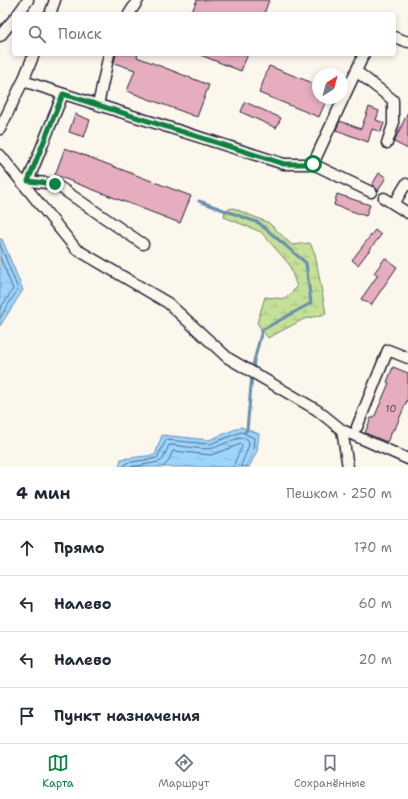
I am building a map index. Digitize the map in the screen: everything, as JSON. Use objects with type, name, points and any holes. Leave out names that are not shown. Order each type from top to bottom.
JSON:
[{"type":"street","points":[[19,12],[28,0]]},
{"type":"street","points":[[51,12],[55,0]]},
{"type":"street","points":[[130,12],[138,0]]},
{"type":"street","points":[[0,36],[12,21]]},
{"type":"street","points":[[396,38],[408,42]]},
{"type":"street","points":[[0,129],[33,56]]},
{"type":"street","points":[[98,105],[109,56]]},
{"type":"street","points":[[313,164],[363,56]]},
{"type":"street","points":[[356,71],[393,100],[393,125],[387,142]]},
{"type":"street","points":[[23,81],[284,164],[313,164],[371,192]]},
{"type":"street","points":[[24,181],[63,94]]},
{"type":"street","points":[[0,155],[24,181],[76,249],[168,303],[228,358],[317,410],[342,430],[406,460]]},
{"type":"street","points":[[24,181],[55,184],[143,244]]},
{"type":"street","points":[[394,204],[406,184],[408,185]]},
{"type":"street","points":[[384,198],[408,212]]},
{"type":"street","points":[[357,427],[388,350],[408,358]]},
{"type":"street","points":[[342,430],[348,467]]},
{"type":"green space","points":[[233,208],[269,223],[292,245],[310,243],[315,254],[326,314],[304,319],[268,338],[257,323],[265,297],[285,299],[297,287],[289,264],[261,232],[224,217],[225,210]]},
{"type":"water","points":[[0,239],[2,239],[23,290],[0,326]]},
{"type":"water","points":[[241,427],[259,434],[257,451],[249,467],[119,467],[121,459],[155,455],[162,435],[209,440]]},
{"type":"building","points":[[197,0],[269,0],[265,12],[192,12]]},
{"type":"building","points":[[116,56],[137,56],[209,85],[197,117],[127,91],[135,70],[114,63]]},
{"type":"building","points":[[203,56],[247,56],[241,71]]},
{"type":"building","points":[[269,66],[312,83],[312,104],[324,104],[319,117],[259,93]]},
{"type":"building","points":[[245,102],[281,118],[276,128],[241,112]]},
{"type":"building","points":[[369,107],[379,111],[376,120],[384,123],[381,132],[372,129],[368,142],[336,130],[340,121],[361,129]]},
{"type":"building","points":[[408,112],[408,149],[394,142]]},
{"type":"building","points":[[75,114],[90,120],[84,137],[69,132]]},
{"type":"building","points":[[65,148],[191,196],[180,223],[55,175]]},
{"type":"building","points":[[379,173],[386,177],[377,193],[377,189],[372,185]]},
{"type":"building","points":[[337,194],[370,205],[366,216],[334,205]]},
{"type":"building","points":[[375,230],[381,235],[358,265],[352,260]]},
{"type":"building","points":[[385,258],[397,267],[371,305],[361,299],[378,275],[374,273]]},
{"type":"building","points":[[393,367],[408,373],[408,398],[395,429],[393,429],[387,442],[365,433],[371,418],[374,418],[389,383],[387,382]]},
{"type":"waterway","points":[[199,201],[259,223],[306,263],[311,303],[262,330],[253,369]]},
{"type":"waterway","points":[[245,432],[247,430],[252,375]]},
{"type":"route","points":[[55,184],[28,181],[63,94],[284,164],[313,164]]}]
